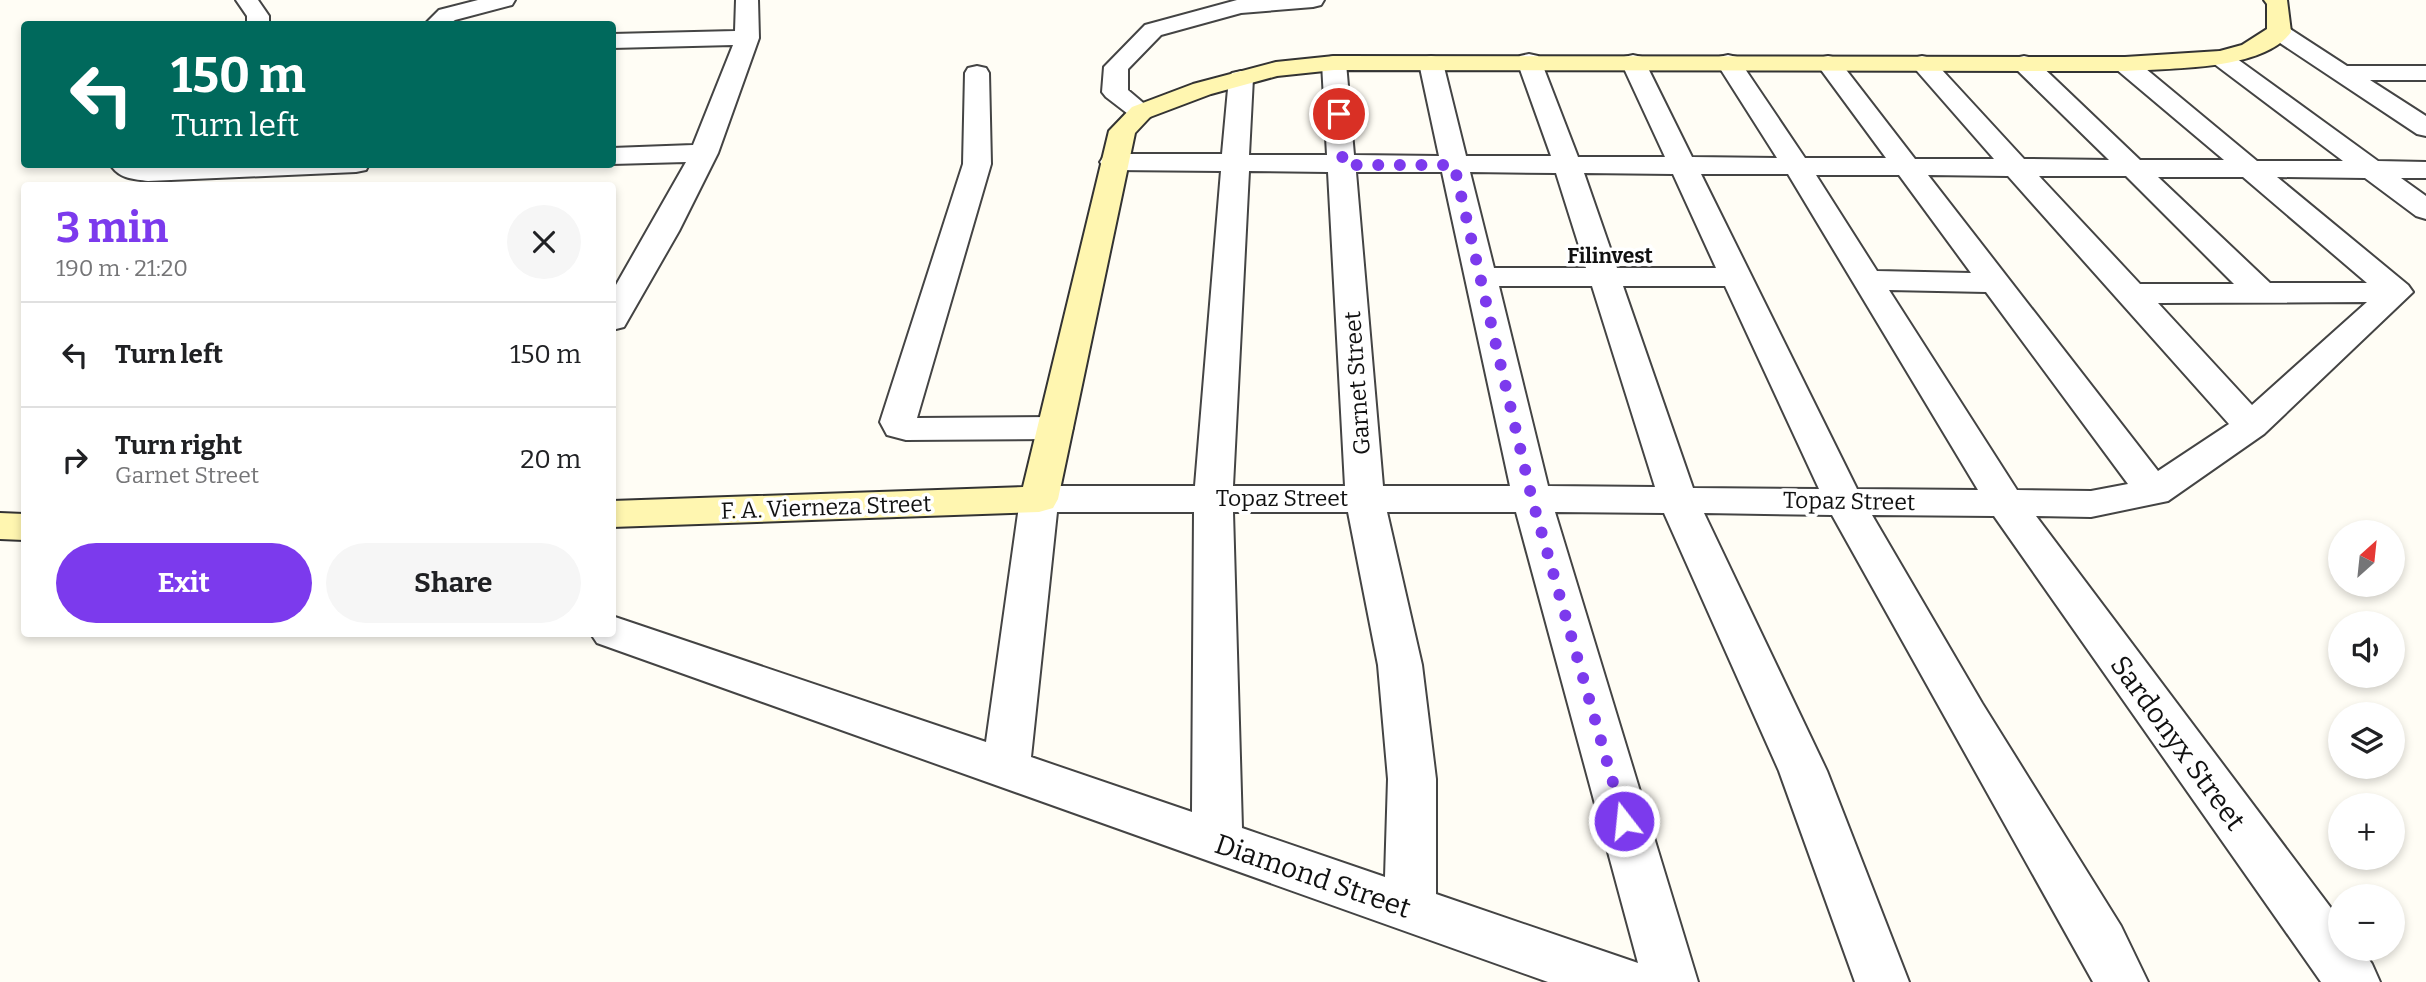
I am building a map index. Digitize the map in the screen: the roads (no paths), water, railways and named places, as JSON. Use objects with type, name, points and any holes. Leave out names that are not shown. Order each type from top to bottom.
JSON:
[{"type":"street","points":[[247,0],[258,16],[258,21]]},
{"type":"street","points":[[440,21],[447,15],[504,0]]},
{"type":"street","points":[[616,313],[664,231],[704,153],[747,38],[747,0]]},
{"type":"street","points":[[1141,112],[1115,92],[1116,67],[1153,30],[1240,6],[1313,0]]},
{"type":"street","points":[[2275,0],[2278,2],[2279,32]]},
{"type":"street","points":[[1006,769],[1039,499],[1122,131],[1141,112],[1276,69],[1334,63],[1529,61],[2125,64],[2221,58],[2250,50],[2279,32]]},
{"type":"street","points":[[2279,32],[2426,128]]},
{"type":"street","points":[[616,41],[747,38]]},
{"type":"street","points":[[2221,58],[2426,210]]},
{"type":"street","points":[[1529,61],[1568,166],[1678,500],[1803,771],[1882,982]]},
{"type":"street","points":[[1431,62],[1532,499],[1671,982]]},
{"type":"street","points":[[1633,62],[1843,501],[1966,716],[2102,943],[2121,982]]},
{"type":"street","name":"Sardonyx Street","points":[[1728,62],[1797,167],[2005,503],[2353,982]]},
{"type":"street","name":"Garnet Street","points":[[1334,63],[1365,498],[1400,665],[1412,779],[1410,909]]},
{"type":"street","points":[[1828,63],[2154,492]]},
{"type":"street","points":[[1922,63],[2251,426]]},
{"type":"street","points":[[2024,64],[2261,292]]},
{"type":"street","points":[[2125,64],[2397,292]]},
{"type":"street","points":[[977,73],[977,164],[898,422],[900,427],[906,429],[1055,428]]},
{"type":"street","points":[[2340,73],[2426,74]]},
{"type":"street","points":[[1217,842],[1213,498],[1241,78]]},
{"type":"street","points":[[616,156],[704,153]]},
{"type":"street","points":[[1114,162],[2426,170]]},
{"type":"street","points":[[128,168],[148,173],[264,168]]},
{"type":"street","points":[[1480,277],[1736,277]]},
{"type":"street","points":[[1867,280],[1995,283]]},
{"type":"street","points":[[2134,294],[2397,292]]},
{"type":"street","name":"Topaz Street","points":[[1039,499],[1365,498],[2091,504],[2154,492],[2251,426],[2397,292]]},
{"type":"street","name":"F. A. Vierneza Street","points":[[616,514],[1039,499]]},
{"type":"street","points":[[0,526],[21,527]]},
{"type":"street","name":"Diamond Street","points":[[616,633],[1620,982]]},
{"type":"district","name":"Filinvest","points":[[1610,256]]}]
